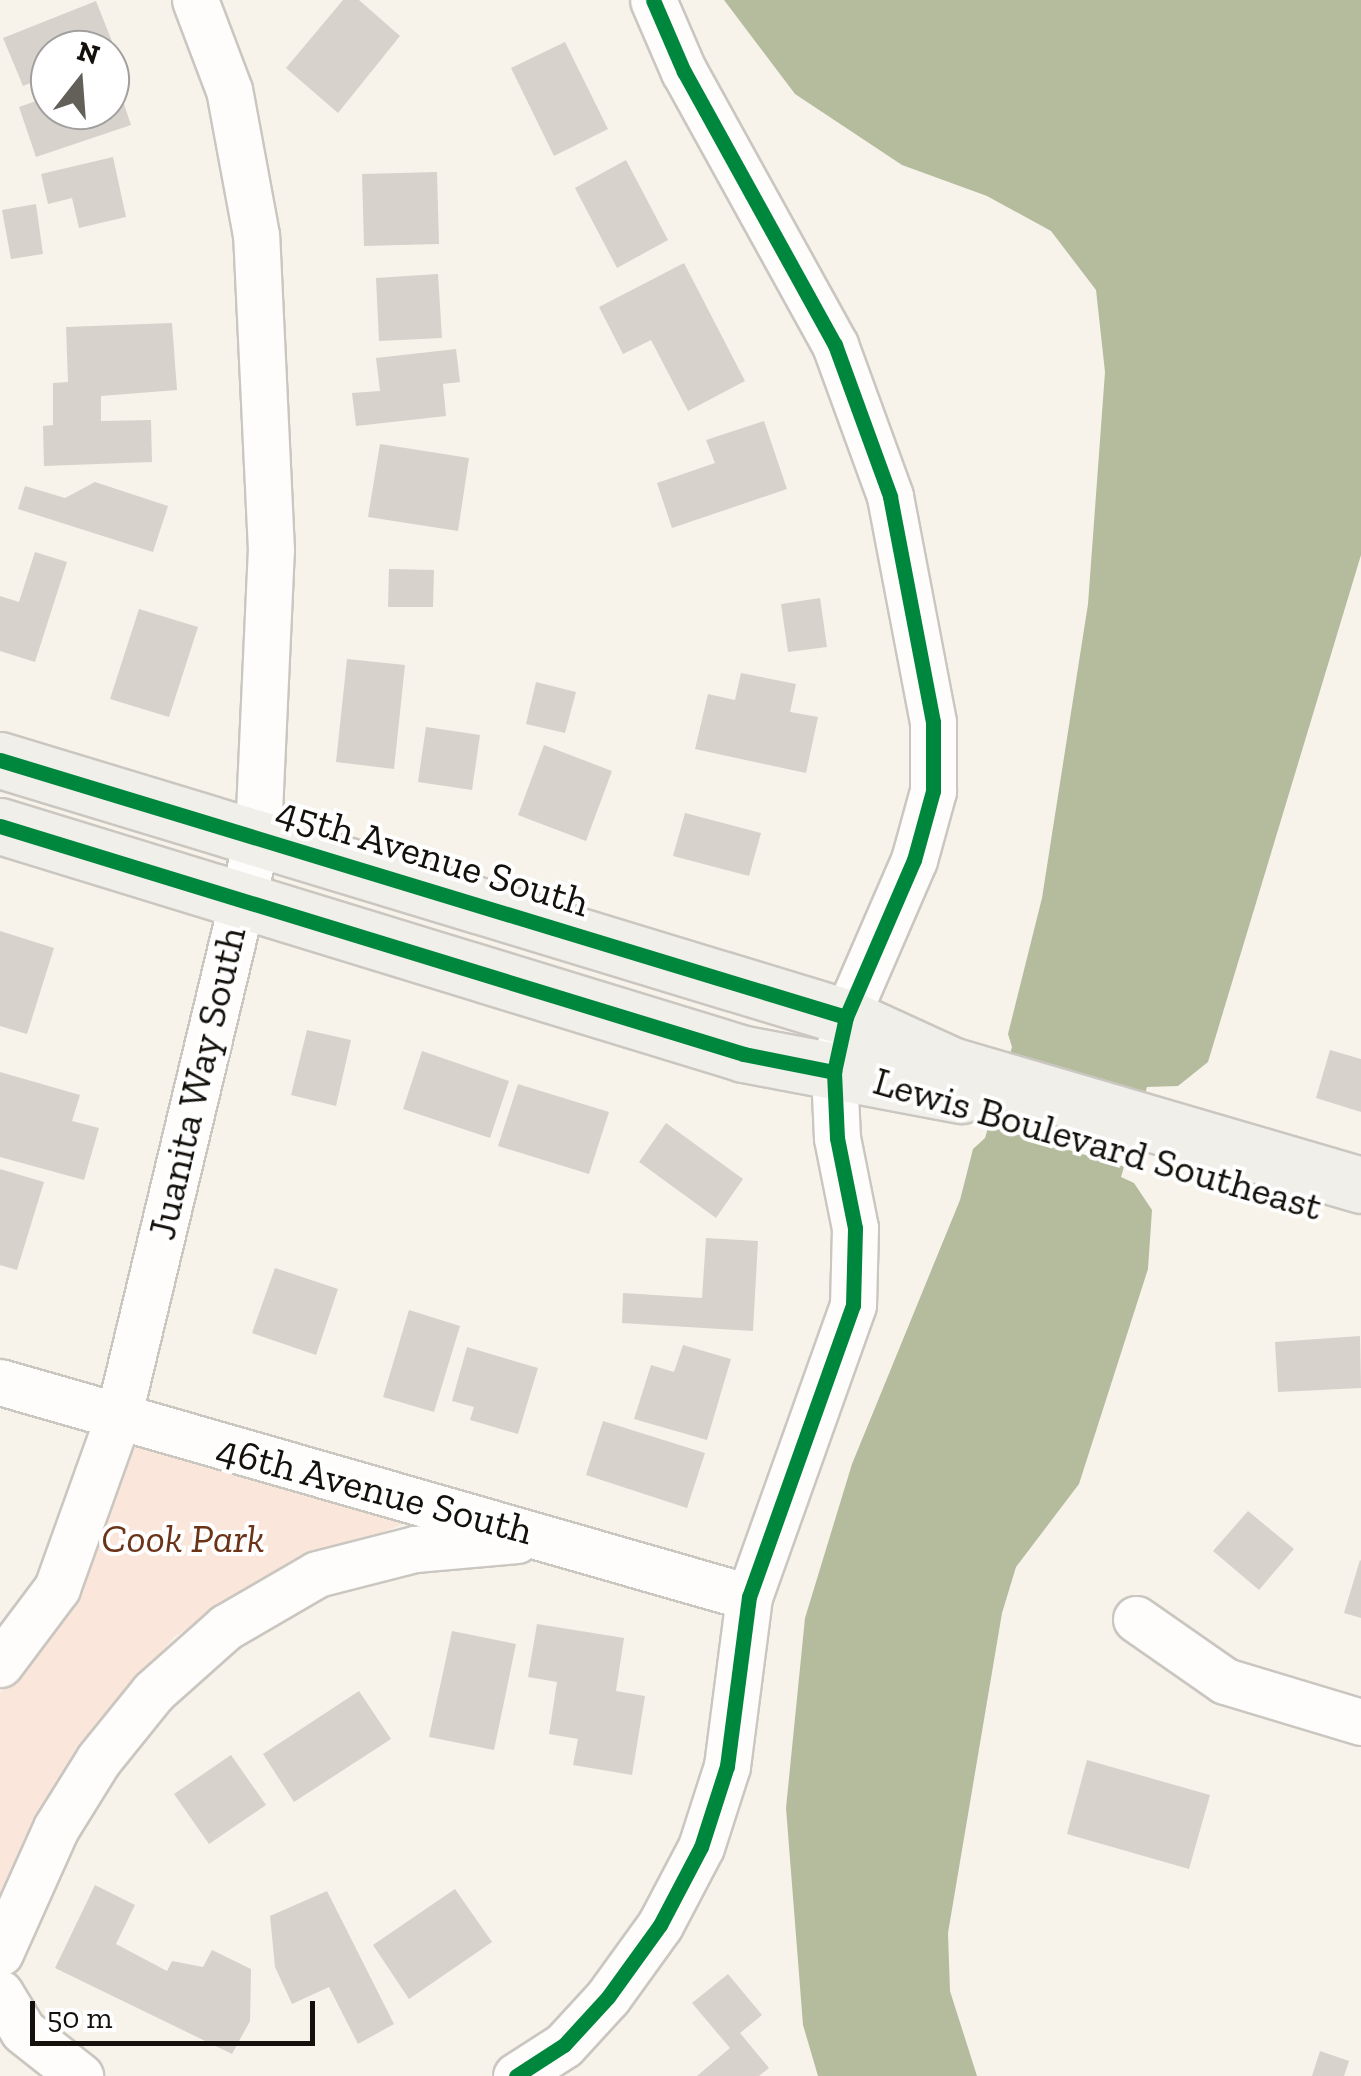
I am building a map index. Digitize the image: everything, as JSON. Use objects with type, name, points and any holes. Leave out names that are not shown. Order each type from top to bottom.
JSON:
[{"type":"street","name":"Juanita Way South","points":[[0,1664],[57,1588],[118,1418],[240,895],[258,834],[272,550],[256,234],[229,90],[195,0]]},
{"type":"street","points":[[516,2076],[564,2045],[608,1996],[660,1925],[701,1848],[727,1766],[750,1597],[853,1305],[855,1228],[837,1138],[834,1072],[846,1016],[914,860],[933,791],[933,722],[915,600],[890,496],[836,345],[684,72],[653,0]]},
{"type":"street","name":"45th Avenue South","points":[[0,760],[258,834],[846,1016]]},
{"type":"street","points":[[0,826],[240,895],[744,1054],[834,1072]]},
{"type":"street","name":"Lewis Boulevard Southeast","points":[[846,1016],[951,1064],[996,1092]]},
{"type":"street","name":"Lewis Boulevard Southeast","points":[[834,1072],[996,1092],[1135,1132],[1361,1185]]},
{"type":"street","name":"Lewis Boulevard Southeast","points":[[1135,1132],[1361,1218]]},
{"type":"street","name":"46th Avenue South","points":[[0,1382],[750,1597]]},
{"type":"street","points":[[0,1953],[56,1828],[99,1759],[153,1692],[226,1628],[317,1574],[415,1549],[548,1537]]},
{"type":"street","points":[[1136,1619],[1225,1681],[1361,1722]]},
{"type":"street","points":[[0,1993],[23,2031],[80,2076]]},
{"type":"green space","name":"Cook Park","points":[[132,1440],[365,1506],[405,1523],[249,1588],[174,1637],[108,1717],[0,1919],[0,1693],[36,1658],[78,1597]]},
{"type":"shaded area","points":[[724,0],[1361,0],[1361,555],[1208,1062],[1178,1086],[1147,1087],[1121,1177],[1134,1183],[1152,1210],[1148,1269],[1079,1484],[1016,1567],[1002,1613],[948,1933],[950,1991],[977,2076],[818,2076],[803,2025],[786,1808],[805,1618],[852,1464],[960,1200],[973,1149],[985,1138],[1012,1047],[1008,1034],[1042,898],[1088,604],[1105,372],[1096,290],[1051,231],[987,196],[902,165],[795,94]]},
{"type":"pier","points":[[1006,1057],[1145,1099],[1125,1167],[986,1125]]},
{"type":"building","points":[[343,0],[359,0],[400,36],[338,113],[286,68]]},
{"type":"building","points":[[96,1],[107,30],[30,30],[30,83],[23,86],[3,38]]},
{"type":"building","points":[[565,42],[608,129],[554,156],[511,68]]},
{"type":"building","points":[[30,103],[30,130],[116,130],[36,157],[19,107]]},
{"type":"building","points":[[113,157],[126,217],[79,228],[72,198],[48,204],[41,174]]},
{"type":"building","points":[[626,160],[668,240],[617,268],[575,188]]},
{"type":"building","points":[[437,172],[439,244],[364,246],[362,174]]},
{"type":"building","points":[[36,204],[43,254],[11,259],[2,210]]},
{"type":"building","points":[[684,263],[745,381],[688,411],[651,340],[623,354],[599,307]]},
{"type":"building","points":[[438,274],[442,338],[379,341],[376,278]]},
{"type":"building","points":[[172,323],[177,390],[101,396],[101,421],[151,420],[152,462],[44,466],[43,426],[53,425],[53,383],[68,382],[66,327]]},
{"type":"building","points":[[456,349],[460,382],[443,384],[446,416],[356,426],[352,393],[380,391],[376,358]]},
{"type":"building","points":[[764,421],[787,489],[672,528],[657,483],[715,463],[706,440]]},
{"type":"building","points":[[380,444],[469,458],[458,531],[368,517]]},
{"type":"building","points":[[95,482],[168,506],[153,552],[18,509],[25,486],[65,498]]},
{"type":"building","points":[[35,552],[67,562],[35,662],[0,651],[0,596],[19,602]]},
{"type":"building","points":[[389,569],[434,570],[433,607],[388,607]]},
{"type":"building","points":[[820,598],[827,647],[788,652],[781,604]]},
{"type":"building","points":[[139,609],[198,627],[169,717],[110,699]]},
{"type":"building","points":[[347,659],[405,665],[394,769],[336,762]]},
{"type":"building","points":[[741,673],[796,684],[790,712],[818,717],[806,773],[695,749],[708,694],[735,700]]},
{"type":"building","points":[[536,682],[576,692],[565,733],[526,724]]},
{"type":"building","points":[[426,727],[480,735],[472,790],[418,782]]},
{"type":"building","points":[[544,745],[612,771],[586,841],[518,815]]},
{"type":"building","points":[[685,813],[761,833],[749,876],[673,856]]},
{"type":"building","points":[[0,931],[54,948],[27,1034],[0,1026]]},
{"type":"building","points":[[307,1030],[351,1040],[336,1106],[291,1095]]},
{"type":"building","points":[[1330,1050],[1361,1059],[1361,1112],[1316,1098]]},
{"type":"building","points":[[422,1051],[509,1081],[490,1138],[403,1109]]},
{"type":"building","points":[[0,1072],[80,1095],[72,1121],[99,1128],[84,1180],[0,1157]]},
{"type":"building","points":[[518,1084],[609,1112],[589,1174],[498,1146]]},
{"type":"building","points":[[666,1123],[743,1179],[716,1218],[639,1162]]},
{"type":"building","points":[[0,1169],[44,1182],[17,1270],[0,1265]]},
{"type":"building","points":[[706,1238],[758,1241],[753,1331],[622,1323],[623,1293],[702,1298]]},
{"type":"building","points":[[275,1268],[338,1289],[316,1355],[252,1333]]},
{"type":"building","points":[[409,1310],[460,1326],[434,1412],[383,1397]]},
{"type":"building","points":[[1360,1336],[1361,1388],[1278,1392],[1275,1342]]},
{"type":"building","points":[[683,1345],[731,1359],[707,1440],[634,1419],[651,1365],[674,1372]]},
{"type":"building","points":[[467,1347],[538,1368],[518,1434],[470,1420],[474,1407],[452,1401]]},
{"type":"building","points":[[603,1421],[705,1453],[687,1508],[586,1475]]},
{"type":"building","points":[[1248,1511],[1294,1549],[1259,1590],[1213,1551]]},
{"type":"building","points":[[1361,1561],[1361,1618],[1344,1613]]},
{"type":"building","points":[[537,1624],[624,1638],[616,1691],[645,1696],[632,1775],[573,1765],[578,1739],[549,1734],[557,1682],[528,1677]]},
{"type":"building","points":[[452,1631],[516,1644],[494,1750],[429,1737]]},
{"type":"building","points":[[359,1691],[391,1739],[294,1802],[263,1754]]},
{"type":"building","points":[[231,1755],[266,1805],[209,1844],[174,1794]]},
{"type":"building","points":[[1087,1760],[1210,1795],[1189,1869],[1067,1834]]},
{"type":"building","points":[[95,1885],[135,1905],[116,1944],[167,1971],[172,1961],[203,1967],[212,1950],[251,1969],[250,2021],[232,2054],[55,1968]]},
{"type":"building","points":[[455,1889],[492,1942],[409,1999],[373,1945]]},
{"type":"building","points":[[327,1891],[394,2024],[358,2044],[329,1987],[292,2004],[275,1967],[270,1916]]},
{"type":"building","points":[[728,1974],[762,2015],[740,2033],[769,2068],[759,2076],[697,2076],[730,2048],[692,2003]]},
{"type":"building","points":[[1320,2051],[1349,2061],[1344,2076],[1312,2076]]},
{"type":"cycle path","points":[[516,2076],[564,2045],[608,1997],[660,1925],[701,1847],[727,1766],[749,1597],[853,1305],[855,1228],[837,1138],[834,1072],[846,1017],[914,860],[933,791],[933,722],[890,496],[835,345],[684,72],[653,0]]},
{"type":"cycle path","points":[[0,760],[846,1017]]},
{"type":"cycle path","points":[[0,826],[744,1054],[834,1072]]}]
